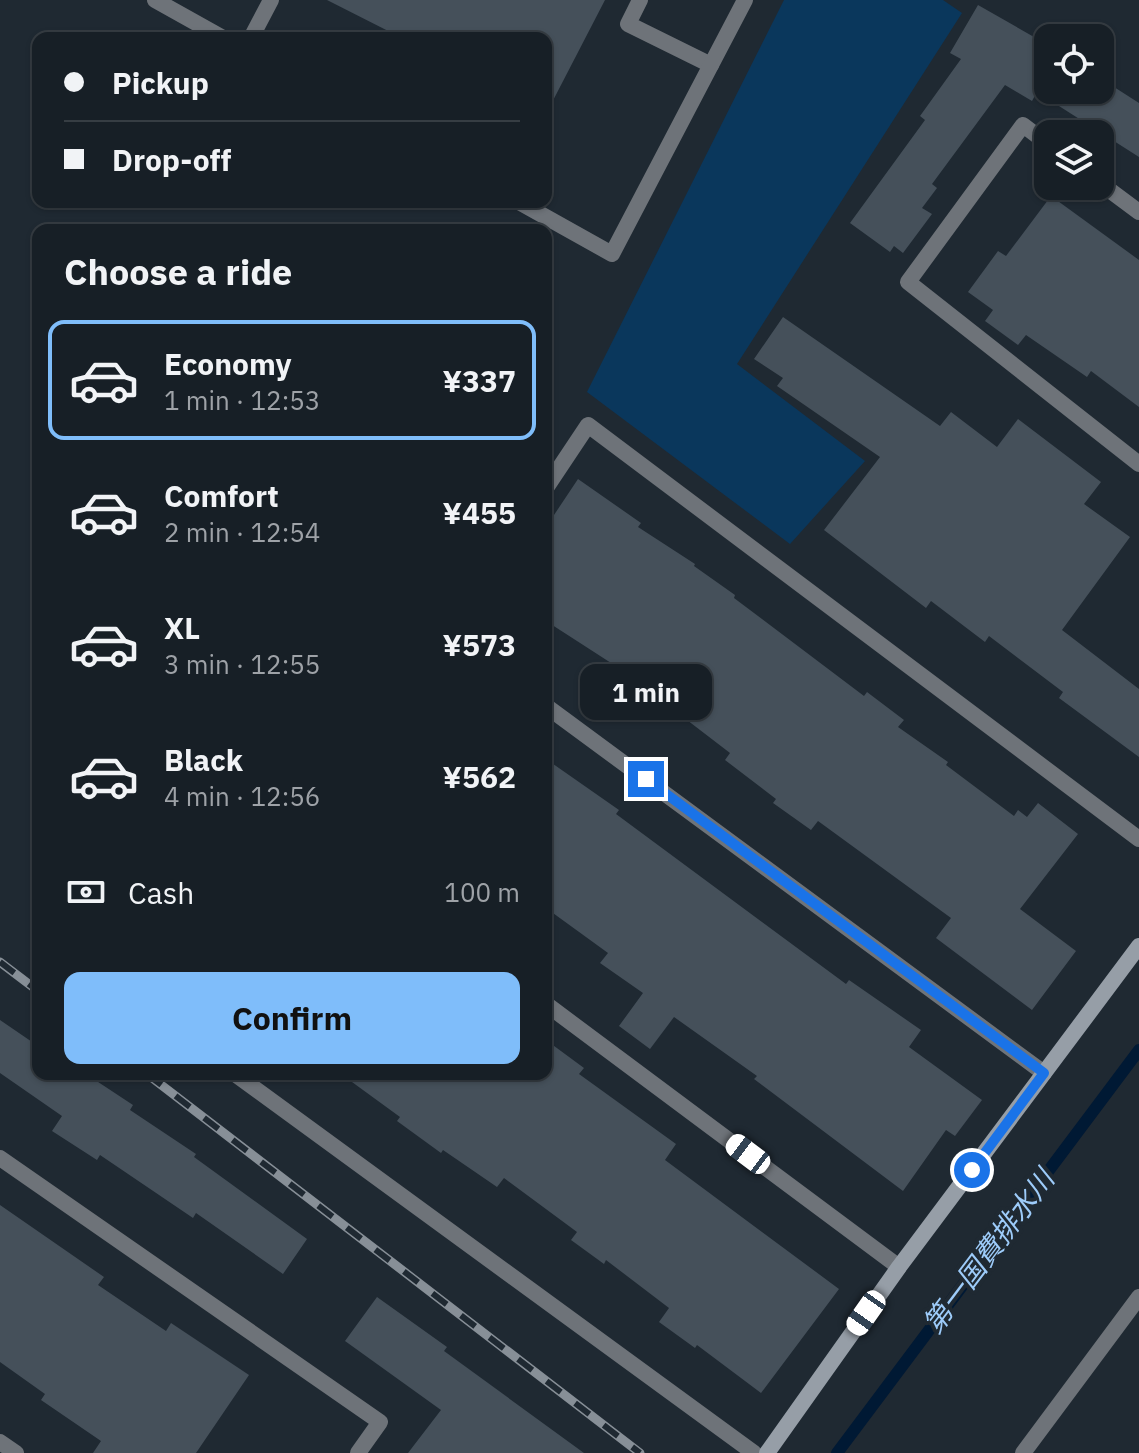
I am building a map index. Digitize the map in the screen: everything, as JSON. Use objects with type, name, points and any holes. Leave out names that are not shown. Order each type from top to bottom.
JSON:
[{"type":"street","points":[[155,0],[212,32]]},
{"type":"street","points":[[254,32],[271,0]]},
{"type":"street","points":[[640,0],[628,24],[711,65]]},
{"type":"street","points":[[530,208],[612,254],[745,0]]},
{"type":"street","points":[[1034,133],[1023,125],[908,282],[1139,464]]},
{"type":"street","points":[[1114,193],[1139,212]]},
{"type":"street","points":[[552,479],[588,425],[1139,839]]},
{"type":"street","points":[[552,710],[1044,1073]]},
{"type":"street","points":[[767,1453],[899,1267],[1139,946]]},
{"type":"street","points":[[552,1008],[899,1267]]},
{"type":"street","points":[[243,1080],[754,1453]]},
{"type":"street","points":[[0,1158],[380,1422],[358,1453]]},
{"type":"street","points":[[1023,1453],[1139,1297]]},
{"type":"street","points":[[0,1442],[16,1453]]},
{"type":"shaded area","points":[[784,0],[943,0],[962,13],[737,364],[865,461],[790,544],[587,392]]},
{"type":"building","points":[[327,0],[605,0],[552,102],[552,32],[390,32]]},
{"type":"building","points":[[978,5],[1034,37],[1034,97],[1032,101],[1005,85],[932,184],[937,188],[922,208],[932,214],[903,253],[894,246],[890,252],[850,223],[925,120],[920,116],[961,59],[950,53]]},
{"type":"building","points":[[1114,87],[1139,103],[1139,157],[1114,141],[1114,120],[1081,120],[1056,104],[1114,104]]},
{"type":"building","points":[[1048,200],[1056,200],[1139,260],[1139,407],[1091,371],[1087,377],[1026,335],[1018,345],[985,321],[993,310],[968,292],[998,251],[1006,256]]},
{"type":"building","points":[[783,317],[940,426],[951,412],[997,447],[1018,419],[1101,482],[1084,504],[1130,537],[1062,630],[1139,689],[1139,757],[1059,698],[1063,692],[989,636],[985,642],[931,601],[926,608],[824,530],[880,457],[777,386],[783,378],[754,359]]},
{"type":"building","points":[[578,479],[641,523],[638,527],[695,564],[735,595],[734,598],[864,696],[867,692],[904,720],[898,727],[948,762],[946,765],[1014,816],[1018,810],[1027,817],[1038,803],[1078,834],[1020,909],[1076,951],[1032,1010],[936,938],[951,918],[818,821],[811,830],[773,803],[776,799],[725,760],[730,753],[670,707],[665,712],[648,700],[643,706],[614,687],[625,672],[552,625],[552,518]]},
{"type":"building","points":[[552,763],[619,810],[616,814],[846,984],[849,980],[921,1030],[909,1047],[982,1100],[955,1136],[946,1130],[903,1191],[754,1079],[757,1076],[674,1017],[650,1049],[619,1026],[643,993],[600,963],[608,953],[552,912]]},
{"type":"building","points":[[0,1020],[32,1042],[32,1080],[95,1080],[133,1105],[130,1110],[196,1154],[194,1157],[307,1239],[283,1274],[196,1213],[193,1218],[100,1155],[97,1160],[52,1131],[62,1116],[0,1073]]},
{"type":"building","points":[[552,1044],[584,1068],[579,1074],[676,1144],[665,1160],[839,1289],[761,1393],[697,1345],[695,1348],[659,1322],[669,1308],[606,1260],[604,1264],[571,1240],[577,1232],[504,1178],[497,1187],[443,1150],[441,1153],[397,1121],[400,1117],[349,1080],[552,1080]]},
{"type":"building","points":[[0,1205],[104,1277],[98,1285],[166,1331],[171,1323],[249,1375],[196,1453],[93,1453],[101,1441],[41,1400],[45,1394],[0,1362]]},
{"type":"building","points":[[377,1297],[447,1347],[444,1351],[584,1453],[408,1453],[441,1410],[345,1341]]},
{"type":"waterway","name":"第一国費排水川","points":[[837,1453],[1139,1050]]},
{"type":"railway","points":[[0,962],[32,986]]},
{"type":"railway","points":[[155,1080],[640,1453]]},
{"type":"route","points":[[646,779],[1044,1073],[972,1170]]}]
